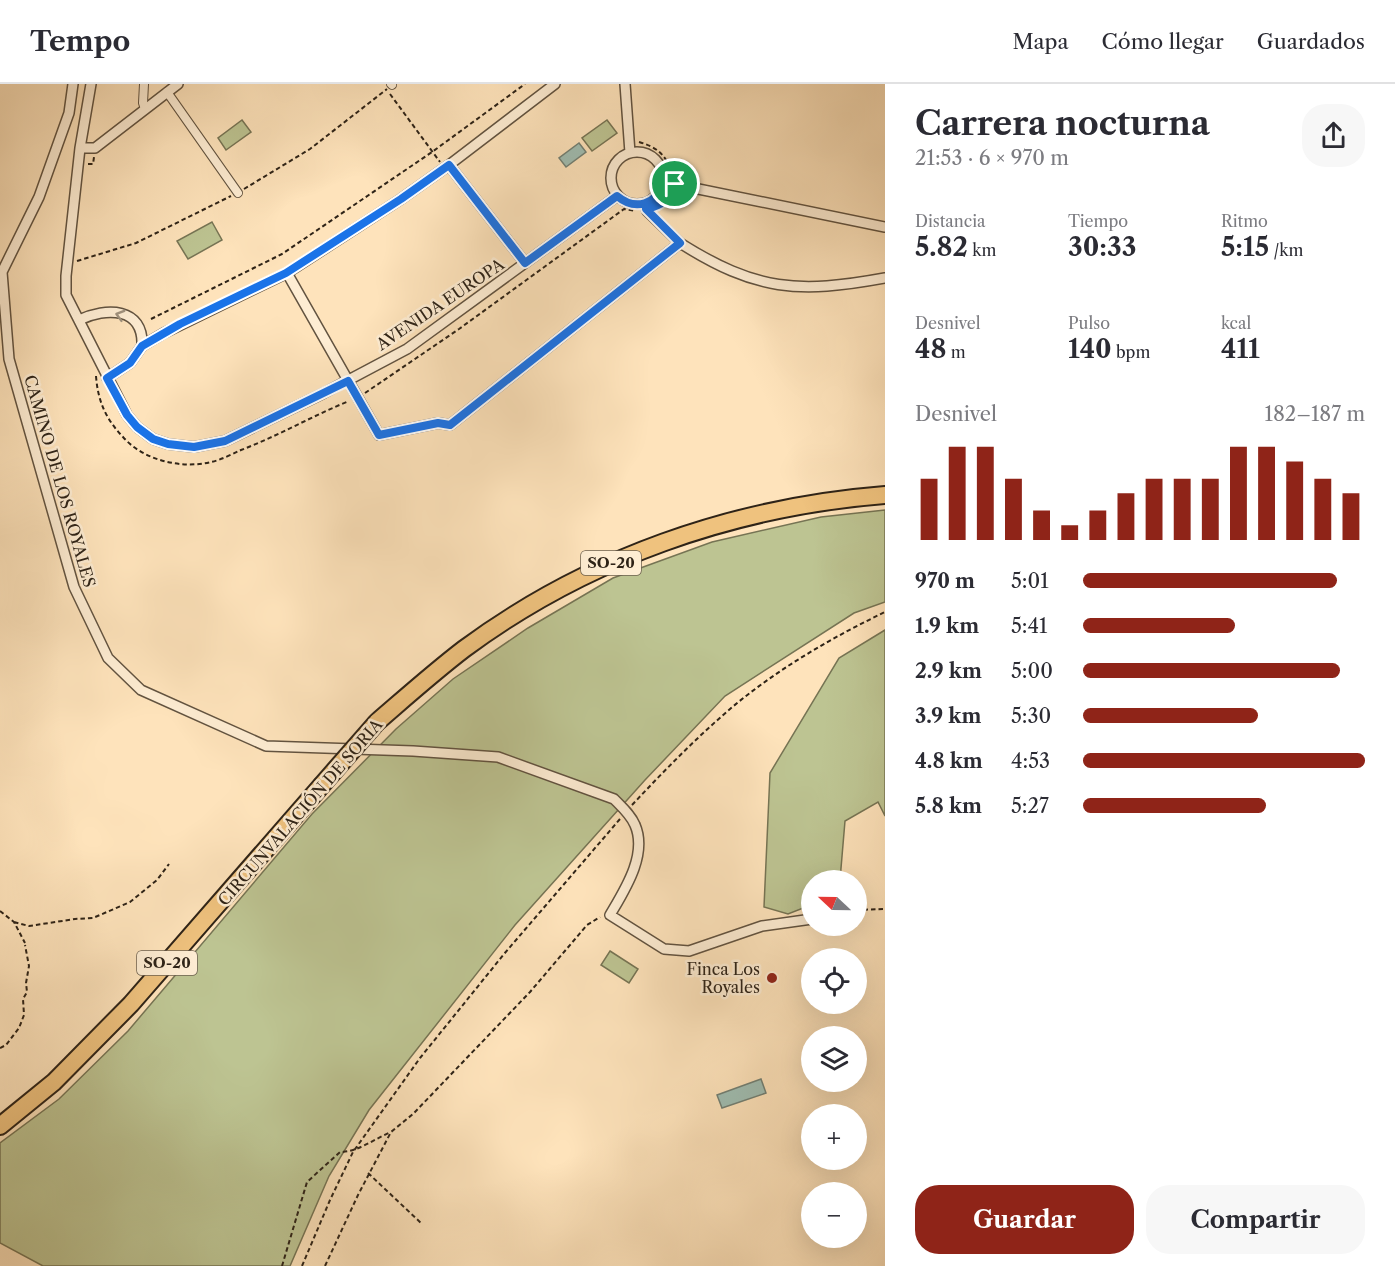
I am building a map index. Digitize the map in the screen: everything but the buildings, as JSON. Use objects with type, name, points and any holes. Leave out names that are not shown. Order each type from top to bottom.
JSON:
[{"type":"highway","name":"CIRCUNVALACIÓN DE SORIA","points":[[0,1126],[54,1082],[99,1039],[377,723],[464,649],[498,626],[583,576],[643,549],[691,532],[775,510],[836,499],[885,495]]},
{"type":"street","name":"CAMINO DE LOS ROYALES","points":[[73,84],[69,113],[39,197],[2,272],[9,359],[74,587],[108,658],[141,690],[266,746],[413,751],[498,757],[614,799],[627,811]]},
{"type":"street","points":[[80,164],[80,148],[91,84]]},
{"type":"street","points":[[144,84],[145,109]]},
{"type":"street","points":[[80,148],[95,148],[178,84]]},
{"type":"street","points":[[107,378],[130,363],[142,346],[180,324],[286,273],[401,199],[555,84]]},
{"type":"street","points":[[625,84],[630,153]]},
{"type":"street","points":[[167,92],[238,193]]},
{"type":"street","points":[[645,206],[657,196],[664,182],[663,173],[660,165],[646,153],[630,153],[621,157],[612,171],[613,188],[617,196],[630,204],[645,206],[680,243],[736,274],[766,283],[791,287],[846,285],[885,278]]},
{"type":"street","name":"AVENIDA EUROPA","points":[[80,164],[66,276],[66,295],[107,378],[127,415],[137,427],[153,439],[168,444],[194,447],[225,441],[348,381],[407,349],[617,196]]},
{"type":"street","points":[[449,165],[525,263]]},
{"type":"street","points":[[664,182],[885,227]]},
{"type":"street","points":[[286,273],[379,435],[438,423],[450,425],[680,243]]},
{"type":"street","points":[[79,320],[91,314],[106,311],[129,316],[135,320],[141,330],[142,346]]},
{"type":"street","points":[[627,811],[636,827],[638,846],[635,865],[610,915],[664,949],[689,951],[762,926],[801,920]]},
{"type":"path","points":[[151,319],[282,254],[432,152],[525,84]]},
{"type":"path","points":[[96,370],[97,391],[102,407],[111,423],[127,442],[160,460],[186,465],[212,462],[251,446],[357,398],[459,329],[624,209],[636,211],[645,206],[663,203],[673,192],[677,175],[672,173],[664,155],[657,148],[637,139]]},
{"type":"path","points":[[80,164],[93,164],[95,148]]},
{"type":"path","points":[[302,1266],[353,1152],[420,1058],[504,954],[627,811],[679,756],[731,708],[766,681],[855,626],[885,612]]},
{"type":"path","points":[[0,912],[14,922],[29,926],[93,918],[130,902],[157,880],[169,864]]},
{"type":"path","points":[[867,910],[885,909]]},
{"type":"path","points":[[282,1266],[307,1182],[340,1152],[353,1152],[366,1143],[391,1132],[413,1114],[522,1000],[588,925],[599,917],[610,915]]},
{"type":"path","points":[[0,1048],[6,1045],[19,1028],[24,1015],[23,999],[27,992],[29,966],[25,944],[14,922]]},
{"type":"path","points":[[325,1266],[368,1173],[391,1132]]},
{"type":"path","points":[[368,1173],[421,1223]]},
{"type":"green space","points":[[242,120],[251,132],[226,150],[218,138]]},
{"type":"green space","points":[[607,120],[617,133],[592,151],[582,138]]},
{"type":"green space","points":[[212,222],[222,240],[188,259],[177,241]]},
{"type":"green space","points":[[885,510],[885,602],[854,613],[725,696],[645,780],[515,925],[369,1110],[329,1176],[290,1266],[43,1266],[0,1243],[0,1143],[59,1099],[128,1031],[312,814],[396,729],[453,679],[528,628],[613,578],[712,542],[821,517]]},
{"type":"green space","points":[[885,630],[885,816],[878,802],[845,821],[841,870],[801,870],[801,909],[788,914],[764,907],[770,773],[839,658]]},
{"type":"green space","points":[[610,951],[638,969],[629,983],[601,965]]},
{"type":"water","points":[[579,143],[586,152],[566,167],[559,158]]},
{"type":"water","points":[[761,1079],[766,1093],[722,1108],[717,1095]]},
{"type":"place","name":"Finca Los Royales","points":[[772,978]]},
{"type":"route","points":[[449,165],[525,263],[617,196],[630,204],[644,204],[657,196],[664,182],[675,184],[673,192],[663,203],[646,209],[680,243],[450,425],[438,423],[379,435],[348,381],[225,441],[194,447],[180,447],[153,439],[137,427],[127,415],[107,378],[130,363],[142,346],[180,324],[286,273],[401,199],[449,165]]}]
